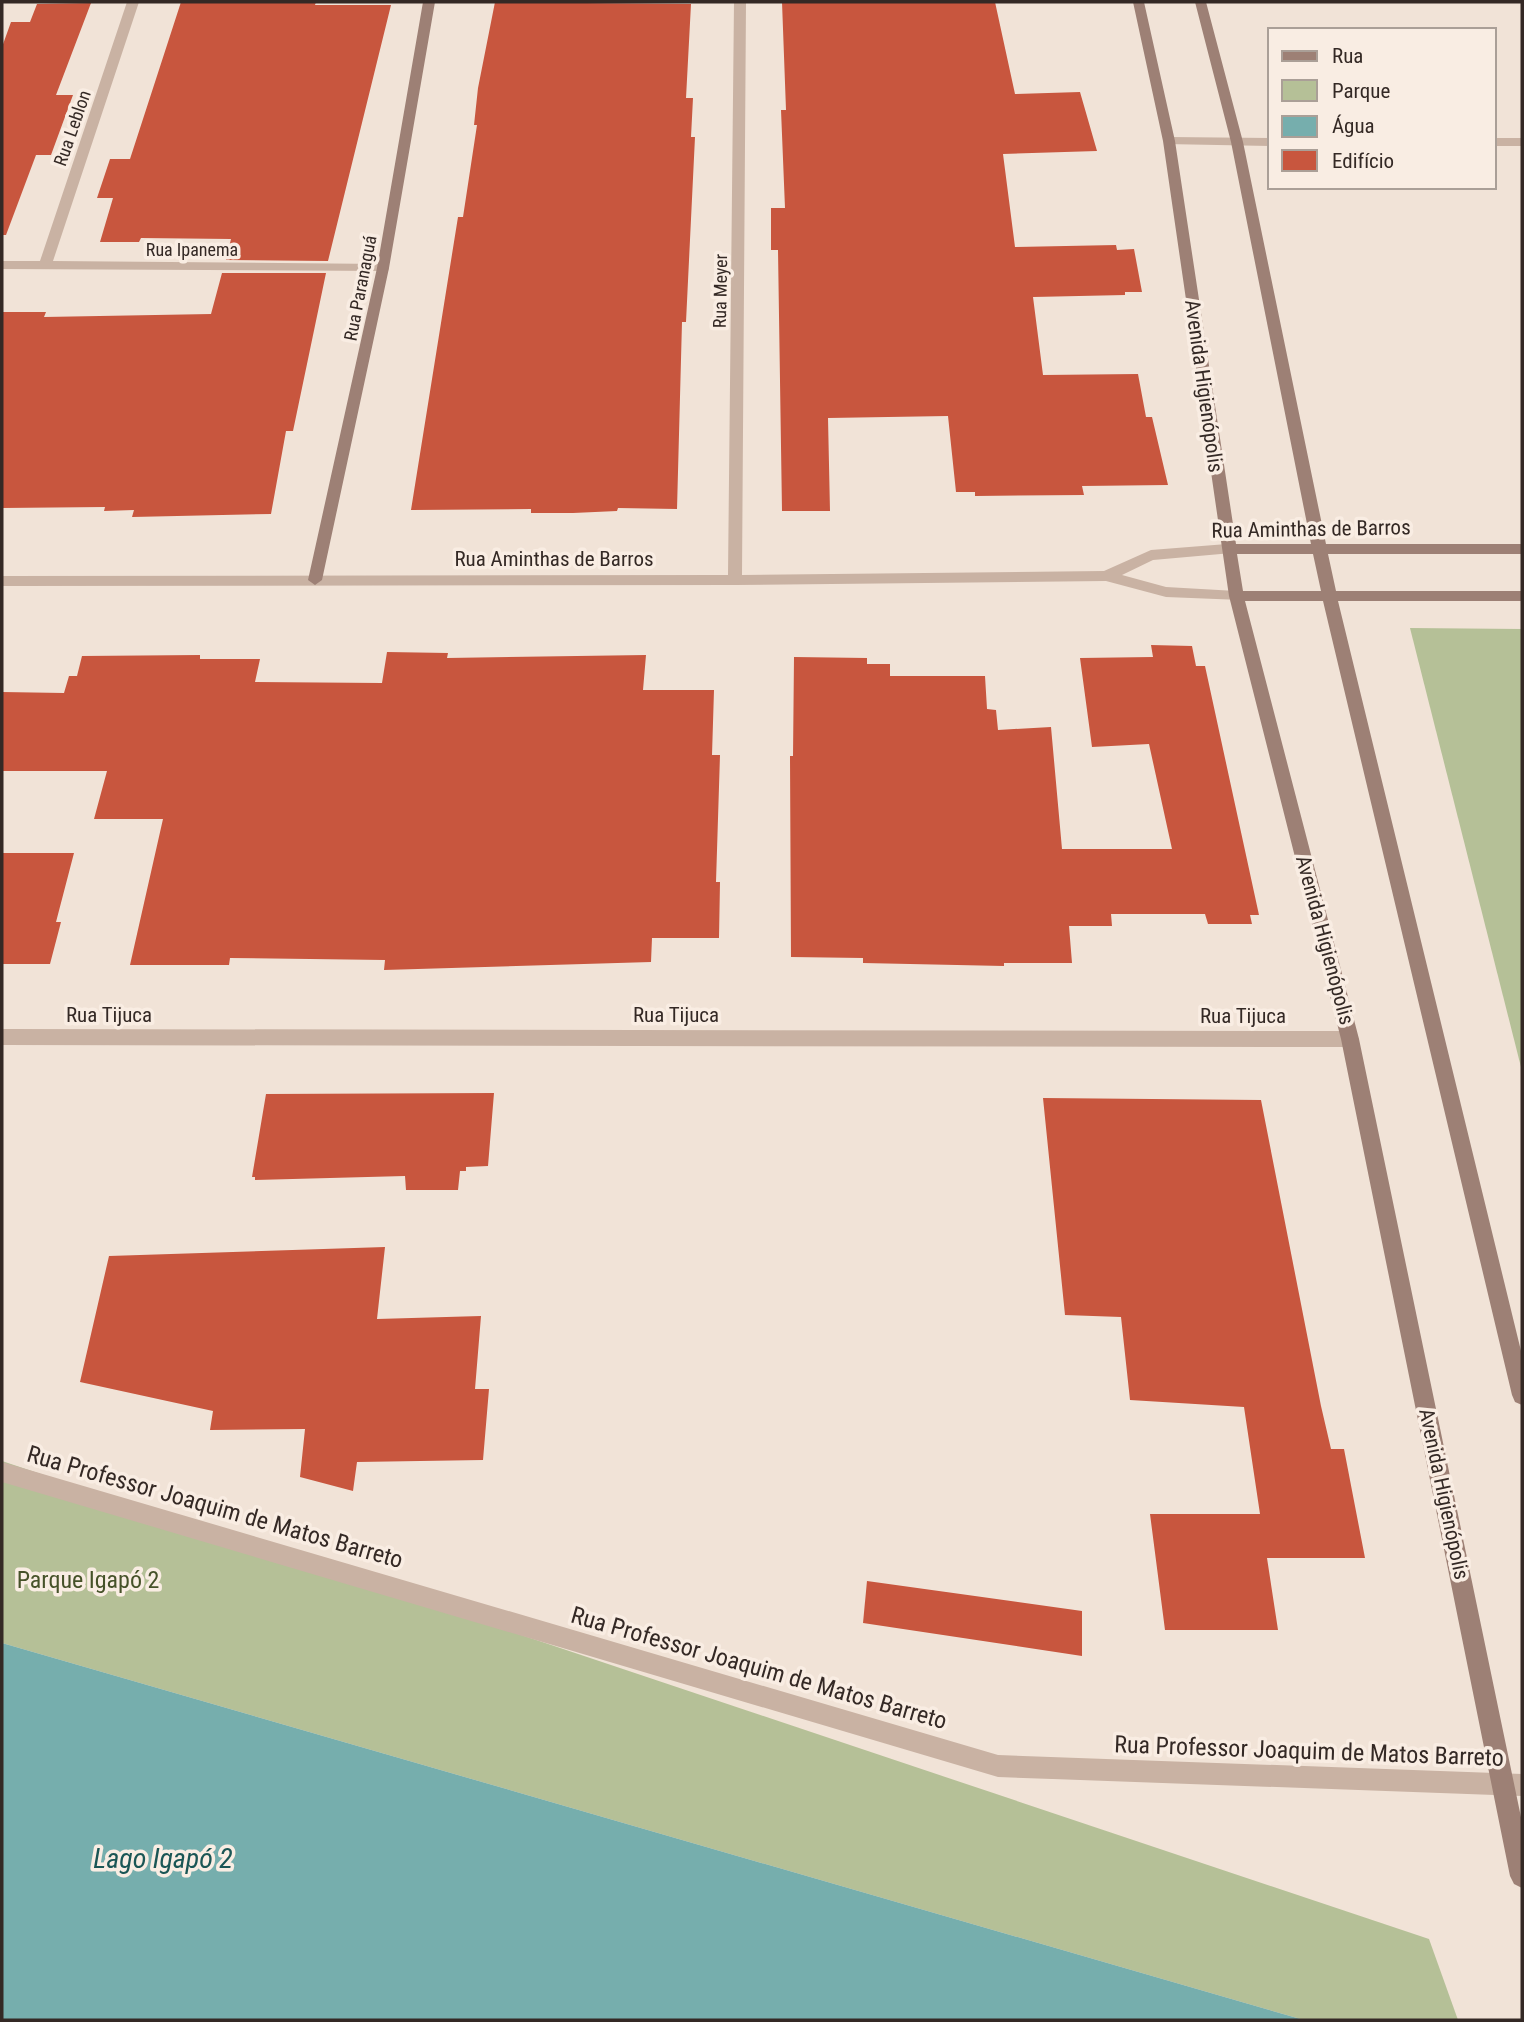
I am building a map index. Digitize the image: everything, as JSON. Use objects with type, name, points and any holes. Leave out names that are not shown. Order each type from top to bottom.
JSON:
[{"type":"main road","name":"Rua Paranaguá","points":[[315,580],[383,268],[429,2]]},
{"type":"main road","name":"Avenida Higienópolis","points":[[1138,2],[1169,141],[1236,596],[1350,1039],[1513,1785],[1522,1876]]},
{"type":"main road","points":[[1200,2],[1237,142],[1329,595],[1522,1395]]},
{"type":"main road","name":"Rua Aminthas de Barros","points":[[1227,549],[1522,549]]},
{"type":"main road","name":"Rua Aminthas de Barros","points":[[1236,596],[1522,596]]},
{"type":"street","name":"Rua Leblon","points":[[45,266],[133,2]]},
{"type":"street","name":"Rua Meyer","points":[[735,580],[740,2]]},
{"type":"street","points":[[1169,141],[1268,142]]},
{"type":"street","points":[[1496,142],[1522,142]]},
{"type":"street","name":"Rua Ipanema","points":[[2,265],[383,268]]},
{"type":"street","name":"Rua Aminthas de Barros","points":[[1106,576],[1151,555],[1227,549]]},
{"type":"street","name":"Rua Aminthas de Barros","points":[[2,581],[735,580],[1106,576],[1166,592],[1236,596]]},
{"type":"street","name":"Rua Tijuca","points":[[2,1037],[1350,1039]]},
{"type":"street","name":"Rua Professor Joaquim de Matos Barreto","points":[[2,1472],[998,1766],[1513,1785]]},
{"type":"green space","points":[[1410,628],[1522,629],[1522,1071]]},
{"type":"green space","name":"Parque Igapó 2","points":[[2,1461],[1429,1939],[1458,2020],[1304,2020],[2,1643]]},
{"type":"water","name":"Lago Igapó 2","points":[[2,1643],[1304,2020],[2,2020]]},
{"type":"building","points":[[181,2],[391,5],[328,261],[226,260],[231,239],[141,238],[139,242],[100,242],[113,198],[97,198],[110,159],[130,159]]},
{"type":"building","points":[[495,2],[691,4],[686,98],[693,98],[691,137],[695,137],[686,322],[682,322],[677,509],[618,508],[617,511],[573,513],[531,513],[531,509],[411,510],[458,217],[463,217],[477,125],[474,125],[478,88]]},
{"type":"building","points":[[782,2],[995,2],[1015,94],[1080,92],[1097,151],[1003,154],[1015,247],[1116,245],[1117,250],[1134,249],[1142,292],[1125,292],[1125,295],[1033,297],[1043,375],[1138,374],[1146,417],[1152,417],[1168,485],[1082,486],[1084,495],[975,496],[975,492],[956,492],[948,416],[828,418],[830,511],[782,511],[778,250],[771,250],[771,208],[785,208],[781,110],[786,110]]},
{"type":"building","points":[[91,3],[56,95],[73,95],[51,155],[36,155],[6,235],[2,235],[2,47],[11,22],[30,22],[37,4]]},
{"type":"building","points":[[222,273],[326,273],[293,431],[286,431],[271,514],[132,517],[134,510],[104,511],[105,507],[2,508],[2,312],[46,312],[44,317],[211,314]]},
{"type":"building","points":[[1151,645],[1192,646],[1196,666],[1205,666],[1259,915],[1250,915],[1252,924],[1208,924],[1205,914],[1111,914],[1112,926],[1069,926],[1072,963],[1004,963],[1004,966],[863,963],[863,958],[791,957],[790,756],[793,756],[794,657],[867,658],[867,664],[890,664],[890,676],[985,676],[987,709],[996,710],[998,730],[1051,727],[1062,849],[1172,849],[1149,744],[1092,747],[1080,658],[1153,657]]},
{"type":"building","points":[[387,652],[448,653],[447,658],[646,655],[643,690],[714,690],[712,755],[720,755],[716,882],[720,882],[719,938],[652,938],[651,962],[384,970],[385,960],[230,958],[229,965],[130,965],[163,819],[94,819],[107,771],[2,771],[2,692],[64,693],[69,676],[77,676],[82,656],[200,655],[200,659],[260,659],[255,682],[382,683]]},
{"type":"building","points":[[2,853],[74,853],[56,922],[61,922],[50,964],[2,964]]},
{"type":"building","points":[[494,1093],[488,1166],[466,1167],[466,1171],[460,1171],[458,1190],[406,1190],[405,1176],[255,1180],[255,1177],[252,1177],[266,1094]]},
{"type":"building","points":[[1043,1098],[1261,1100],[1321,1406],[1331,1449],[1344,1449],[1365,1558],[1267,1558],[1278,1630],[1165,1630],[1150,1514],[1260,1514],[1244,1407],[1130,1400],[1121,1317],[1065,1315]]},
{"type":"building","points":[[385,1247],[377,1319],[481,1316],[475,1389],[489,1389],[483,1460],[357,1462],[353,1491],[300,1477],[305,1429],[210,1430],[213,1411],[80,1382],[109,1256]]},
{"type":"building","points":[[867,1581],[1082,1611],[1082,1656],[863,1623]]}]
